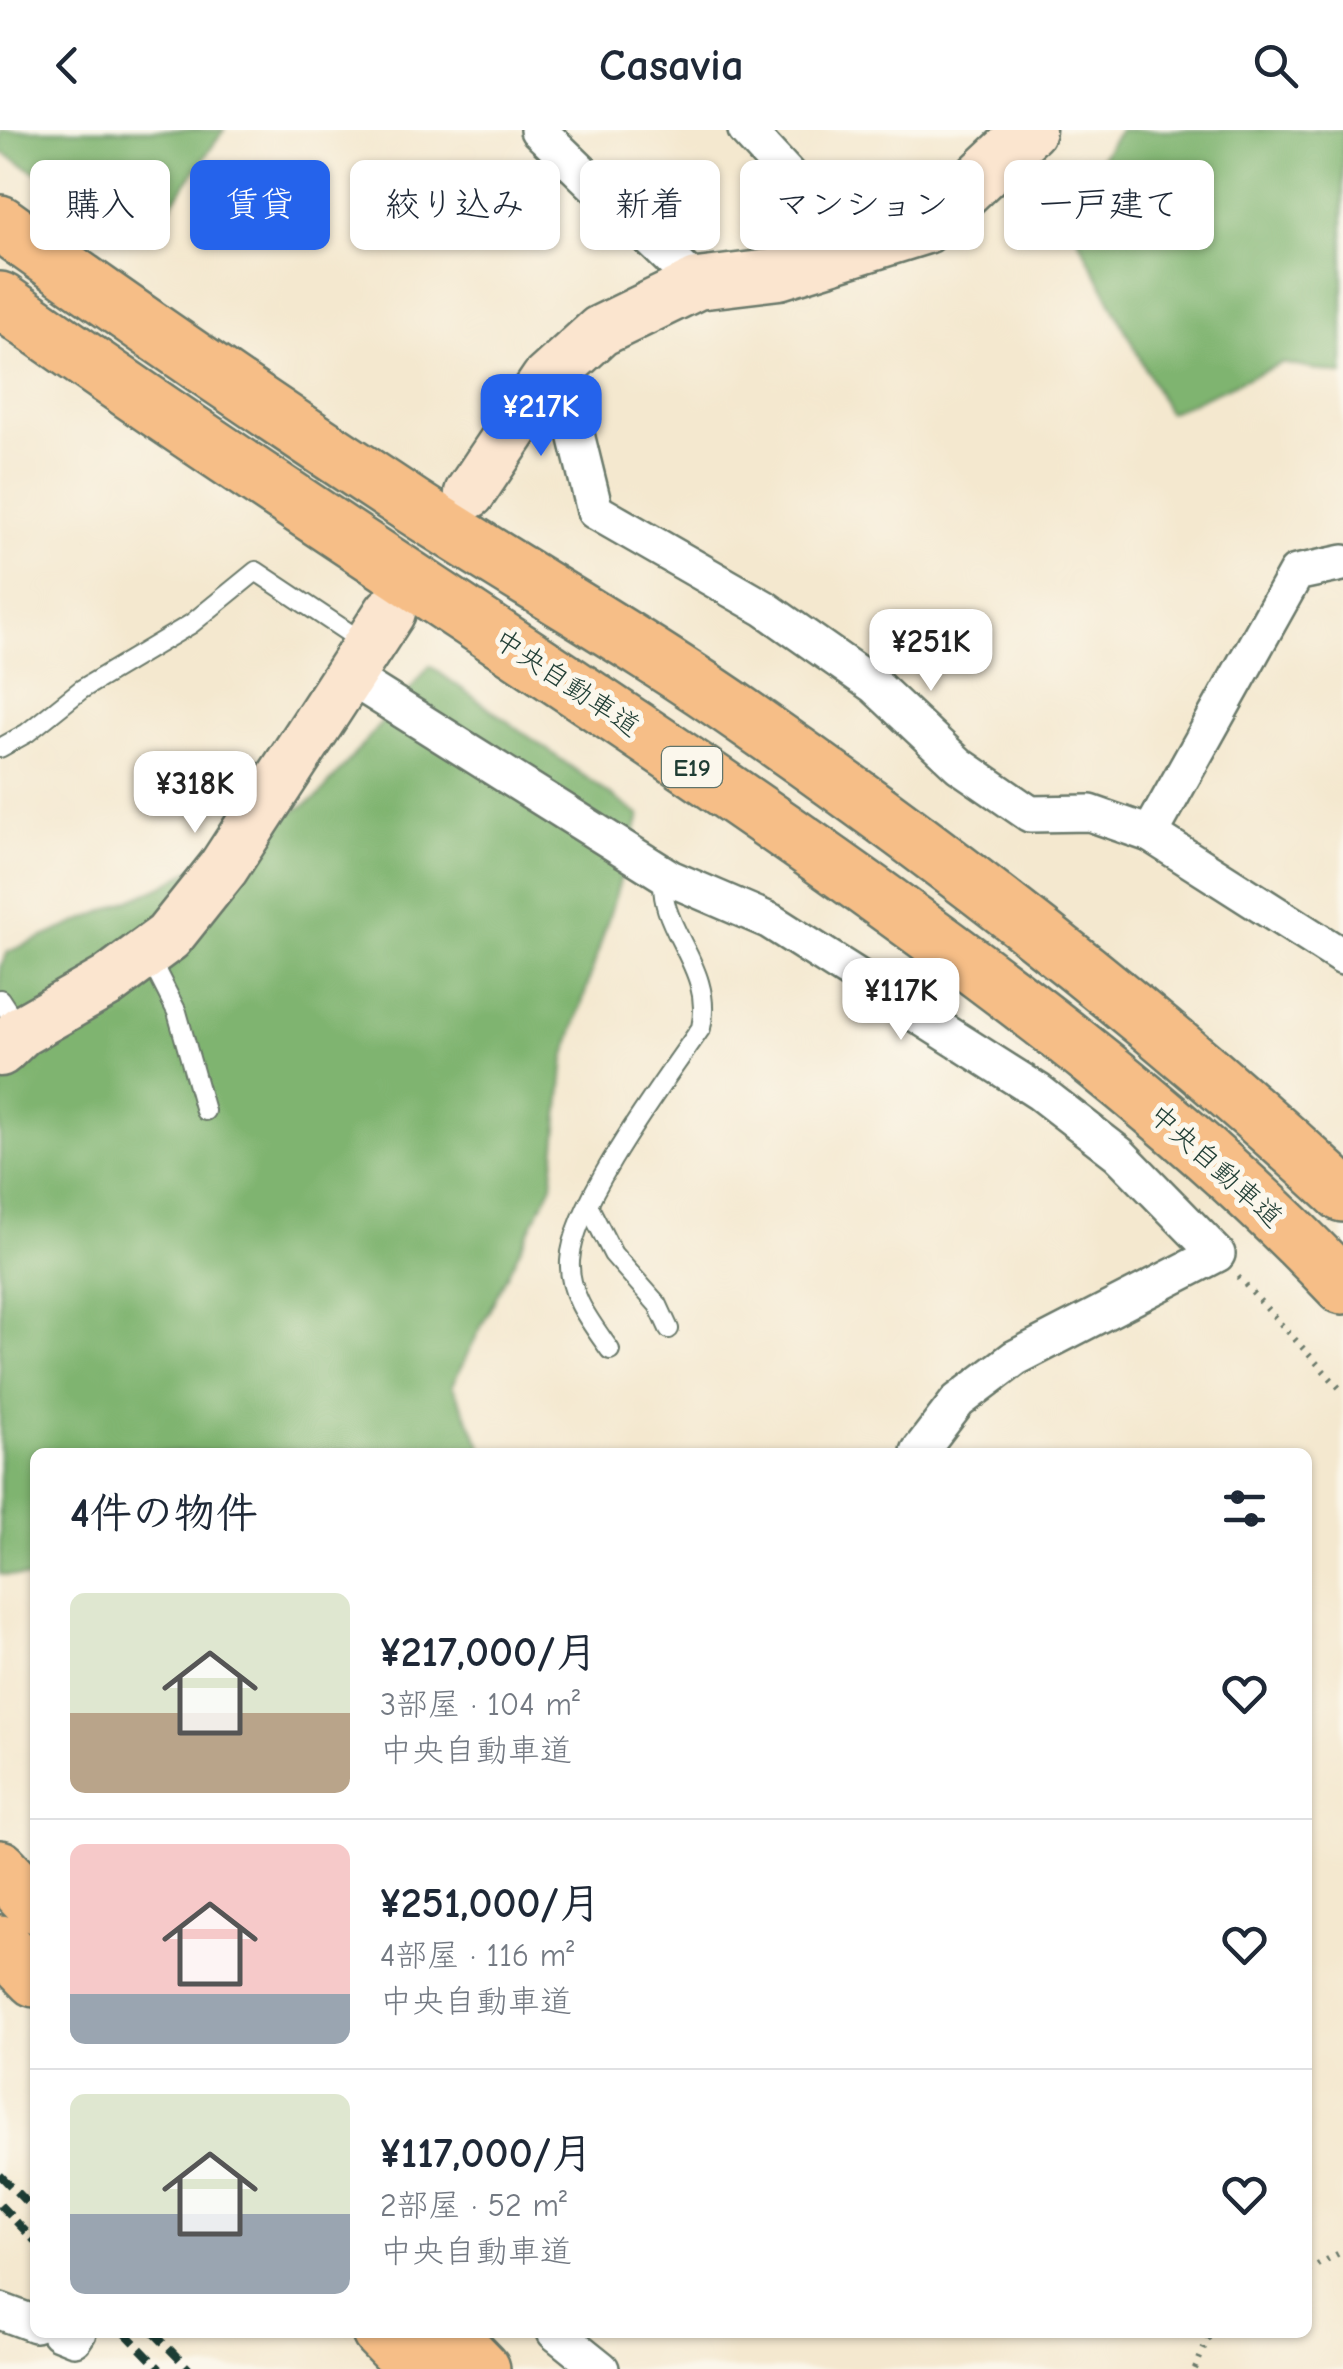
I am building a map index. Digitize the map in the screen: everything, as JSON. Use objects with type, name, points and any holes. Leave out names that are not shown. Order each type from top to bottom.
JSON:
[{"type":"highway","name":"E19","points":[[0,223],[123,312],[412,506],[748,719],[1067,953],[1218,1077],[1343,1194]]},
{"type":"highway","name":"中央自動車道","points":[[0,300],[194,439],[712,781],[976,966],[1147,1103],[1343,1286]]},
{"type":"highway","points":[[0,1868],[30,1900]]},
{"type":"highway","points":[[0,1943],[30,1974]]},
{"type":"highway","points":[[386,2338],[416,2369]]},
{"type":"highway","points":[[452,2338],[482,2369]]},
{"type":"street","points":[[538,130],[696,284]]},
{"type":"street","points":[[746,130],[858,252]]},
{"type":"street","points":[[470,493],[546,380],[600,331],[696,284],[779,274],[926,228],[1030,130]]},
{"type":"street","points":[[546,380],[572,422],[595,511],[764,608],[875,686],[959,765],[1030,814],[1090,813],[1150,834],[1341,951]]},
{"type":"street","points":[[1150,834],[1296,573],[1343,563]]},
{"type":"street","points":[[7,1027],[107,982],[168,937],[222,868],[368,644],[664,874],[770,921],[1040,1092],[1119,1154],[1217,1254],[1015,1358],[958,1402],[922,1448]]},
{"type":"street","points":[[0,2311],[30,2322]]},
{"type":"street","points":[[562,2338],[601,2369]]},
{"type":"lane","points":[[0,748],[27,733],[82,688],[191,624],[256,571],[368,644]]},
{"type":"lane","points":[[610,1350],[585,1315],[570,1263],[589,1207],[701,1028],[703,988],[660,895],[664,874]]},
{"type":"lane","points":[[146,953],[177,1012],[205,1111]]},
{"type":"lane","points":[[589,1207],[613,1254],[658,1305],[669,1328]]},
{"type":"path","points":[[1217,1254],[1343,1392]]},
{"type":"path","points":[[1312,2268],[1343,2252]]},
{"type":"path","points":[[1194,2369],[1207,2338]]},
{"type":"green space","points":[[0,130],[224,130],[203,160],[190,160],[190,178],[170,206],[170,160],[30,160],[30,169],[0,151]]},
{"type":"green space","points":[[1120,130],[1343,130],[1343,375],[1282,363],[1168,413],[1084,250],[1214,250],[1214,160],[1099,160]]},
{"type":"green space","points":[[430,666],[640,816],[565,1058],[552,1185],[452,1385],[482,1448],[30,1448],[30,1578],[0,1574],[0,967],[8,952],[163,886],[317,798]]},
{"type":"railway","points":[[0,2175],[30,2206]]},
{"type":"railway","points":[[0,2205],[30,2236]]},
{"type":"railway","points":[[130,2338],[160,2369]]},
{"type":"railway","points":[[159,2338],[189,2369]]}]
